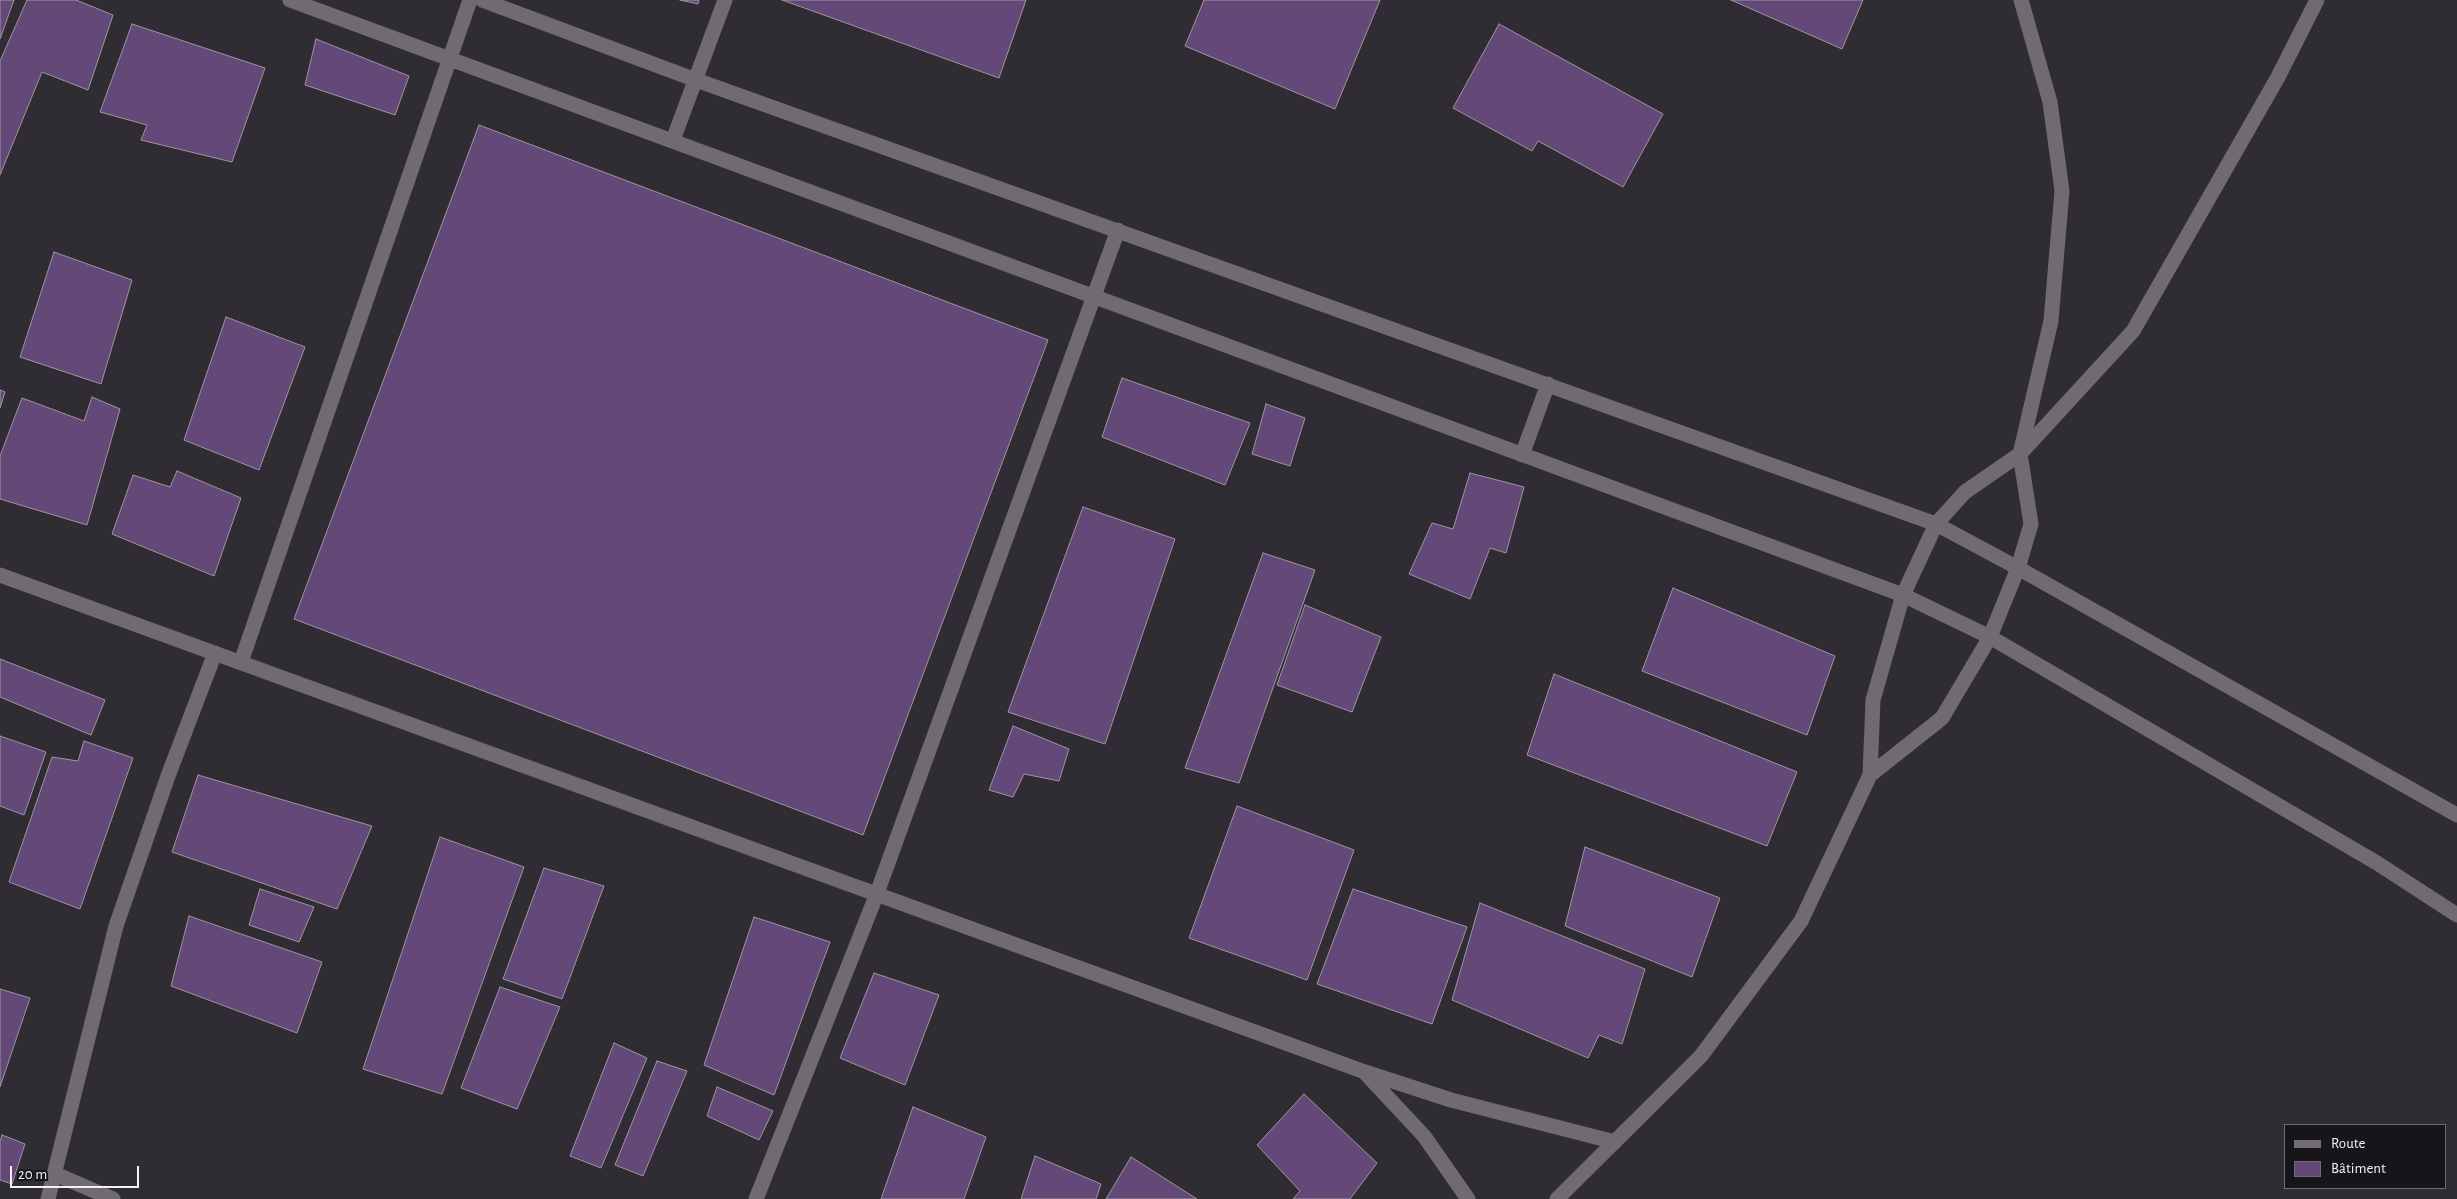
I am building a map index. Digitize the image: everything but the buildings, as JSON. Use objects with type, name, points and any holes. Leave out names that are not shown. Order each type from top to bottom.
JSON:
[{"type":"street","points":[[290,0],[1903,595],[1990,637],[2377,864],[2457,915]]},
{"type":"street","points":[[241,662],[470,0]]},
{"type":"street","points":[[482,0],[696,80],[1936,524],[2018,568],[2457,815]]},
{"type":"street","points":[[673,140],[725,0]]},
{"type":"street","points":[[1870,775],[1942,718],[1990,637],[2018,568],[2031,524],[2020,454],[2051,320],[2062,191],[2050,102],[2021,0]]},
{"type":"street","points":[[1557,1199],[1701,1056],[1801,921],[1870,775],[1872,700],[1903,595],[1936,524],[1965,492],[2020,454],[2133,331],[2278,77],[2316,0]]},
{"type":"street","points":[[756,1199],[876,896],[1118,230]]},
{"type":"street","points":[[1522,455],[1548,384]]},
{"type":"street","points":[[0,575],[876,896],[1365,1072],[1451,1100],[1615,1142]]},
{"type":"street","points":[[48,1199],[116,926],[168,776],[215,653]]},
{"type":"street","points":[[1365,1072],[1424,1136],[1468,1199]]},
{"type":"street","points":[[55,1174],[114,1199]]}]
